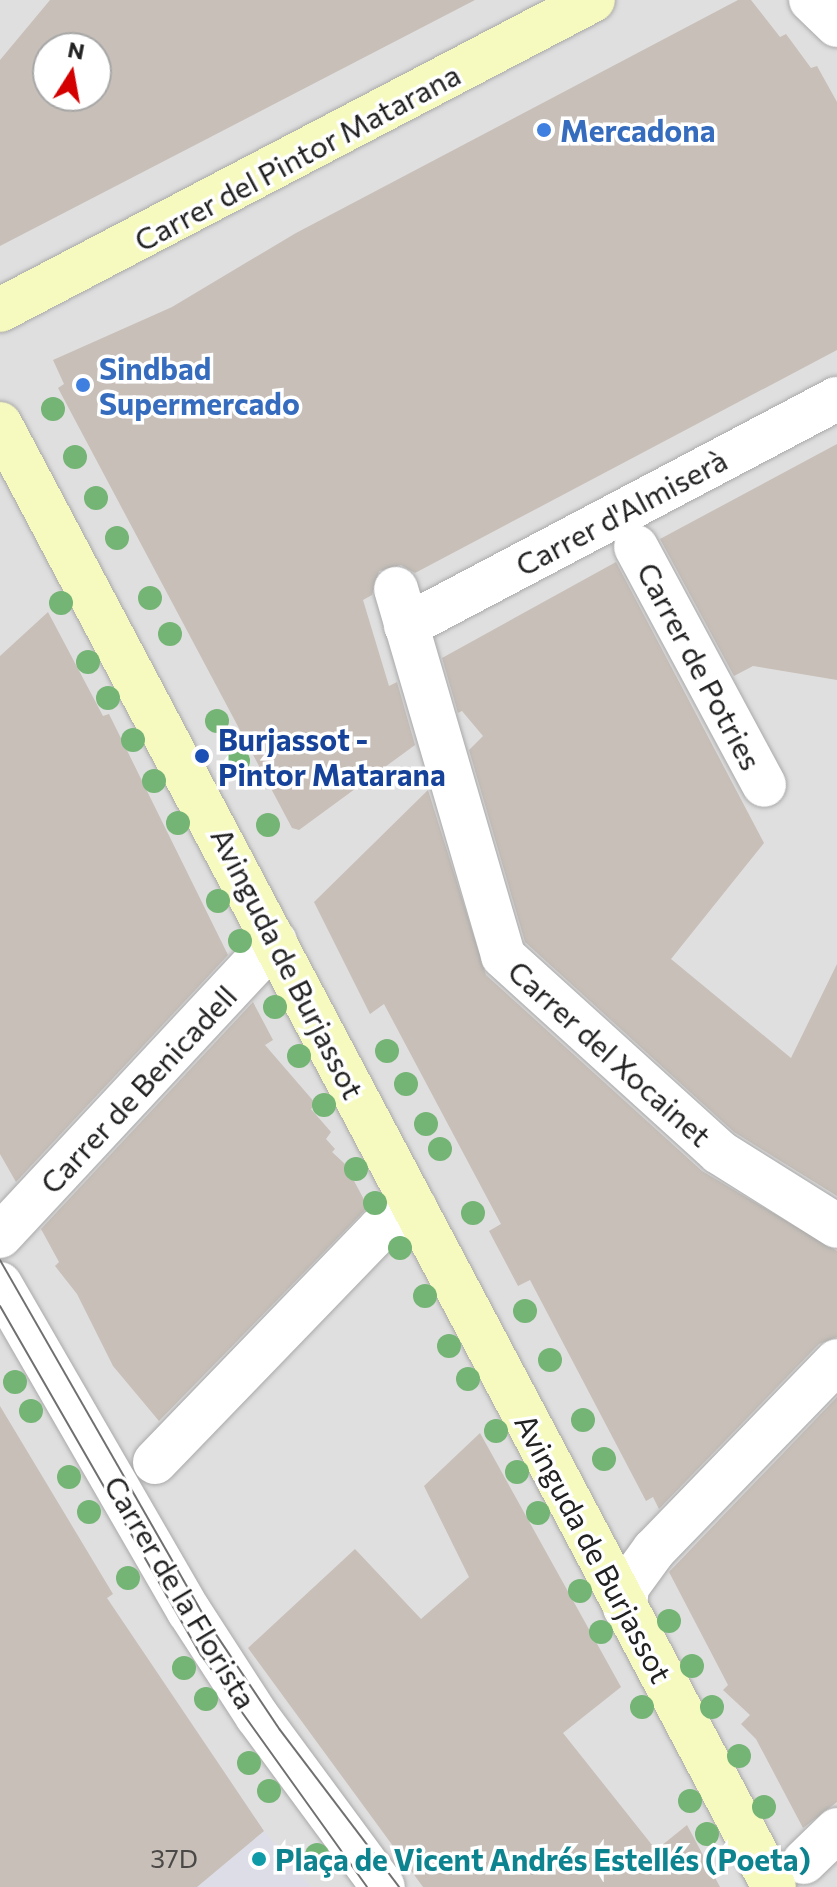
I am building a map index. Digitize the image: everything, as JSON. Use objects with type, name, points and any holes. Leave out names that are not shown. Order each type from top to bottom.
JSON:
[{"type":"main road","name":"Carrer del Pintor Matarana","points":[[0,310],[593,0]]},
{"type":"main road","name":"Avinguda de Burjassot","points":[[0,424],[625,1608],[789,1874]]},
{"type":"street","points":[[811,0],[837,25]]},
{"type":"street","name":"Carrer d'Almiserà","points":[[401,607],[837,399]]},
{"type":"street","name":"Carrer de Potries","points":[[636,547],[764,785]]},
{"type":"street","name":"Carrer del Xocainet","points":[[401,607],[503,956],[719,1152],[837,1226]]},
{"type":"street","name":"Carrer de Benicadell","points":[[0,1236],[275,941]]},
{"type":"street","points":[[155,1462],[380,1229],[415,1207]]},
{"type":"street","name":"Carrer de la Florista","points":[[0,1284],[189,1611],[257,1716],[383,1887]]},
{"type":"street","points":[[625,1608],[627,1587],[654,1550],[837,1361]]},
{"type":"street","points":[[789,1874],[837,1830]]},
{"type":"shaded area","points":[[0,0],[837,0],[837,1887],[0,1887]]},
{"type":"shaded area","name":"Plaça de Vicent Andrés Estellés (Poeta)","points":[[264,1831],[311,1887],[197,1887]]},
{"type":"building","points":[[50,0],[475,0],[0,246],[0,60]]},
{"type":"building","points":[[738,0],[751,0],[780,37],[786,34],[811,68],[817,66],[837,102],[837,350],[415,573],[401,565],[379,571],[372,595],[363,600],[389,686],[397,682],[415,745],[299,830],[292,828],[58,388],[64,384],[53,360],[172,307],[296,233]]},
{"type":"building","points":[[837,444],[837,680],[753,666],[734,676],[660,539]]},
{"type":"building","points":[[616,562],[764,843],[671,959],[791,1058],[837,964],[837,1196],[734,1132],[525,942],[469,750],[483,736],[462,711],[458,713],[442,658]]},
{"type":"building","points":[[48,612],[103,716],[109,714],[228,955],[16,1182],[0,1154],[0,656]]},
{"type":"building","points":[[428,790],[486,975],[702,1171],[837,1251],[837,1337],[819,1344],[659,1509],[653,1497],[646,1501],[530,1280],[518,1286],[489,1231],[501,1224],[384,1004],[370,1014],[314,902]]},
{"type":"building","points":[[253,1002],[273,1040],[265,1045],[316,1104],[311,1109],[331,1132],[326,1139],[335,1149],[332,1152],[345,1164],[368,1207],[159,1421],[113,1366],[77,1294],[55,1266],[59,1262],[41,1229]]},
{"type":"building","points":[[837,1397],[837,1802],[803,1828],[756,1739],[741,1724],[750,1715],[723,1690],[728,1685],[669,1572]]},
{"type":"building","points":[[0,1406],[113,1594],[107,1598],[264,1831],[197,1887],[0,1887]]},
{"type":"building","points":[[480,1433],[621,1687],[563,1733],[656,1850],[687,1825],[720,1887],[423,1887],[248,1648],[355,1549],[421,1619],[469,1577],[424,1486]]},
{"type":"tram line","points":[[0,1260],[203,1615],[280,1730],[399,1887]]},
{"type":"tram line","points":[[0,1306],[201,1655],[367,1887]]},
{"type":"place","name":"Mercadona","points":[[544,130]]},
{"type":"place","name":"Sindbad Supermercado","points":[[83,385]]},
{"type":"place","name":"Burjassot - Pintor Matarana","points":[[202,756]]},
{"type":"place","name":"Plaça de Vicent Andrés Estellés (Poeta)","points":[[259,1859]]}]
